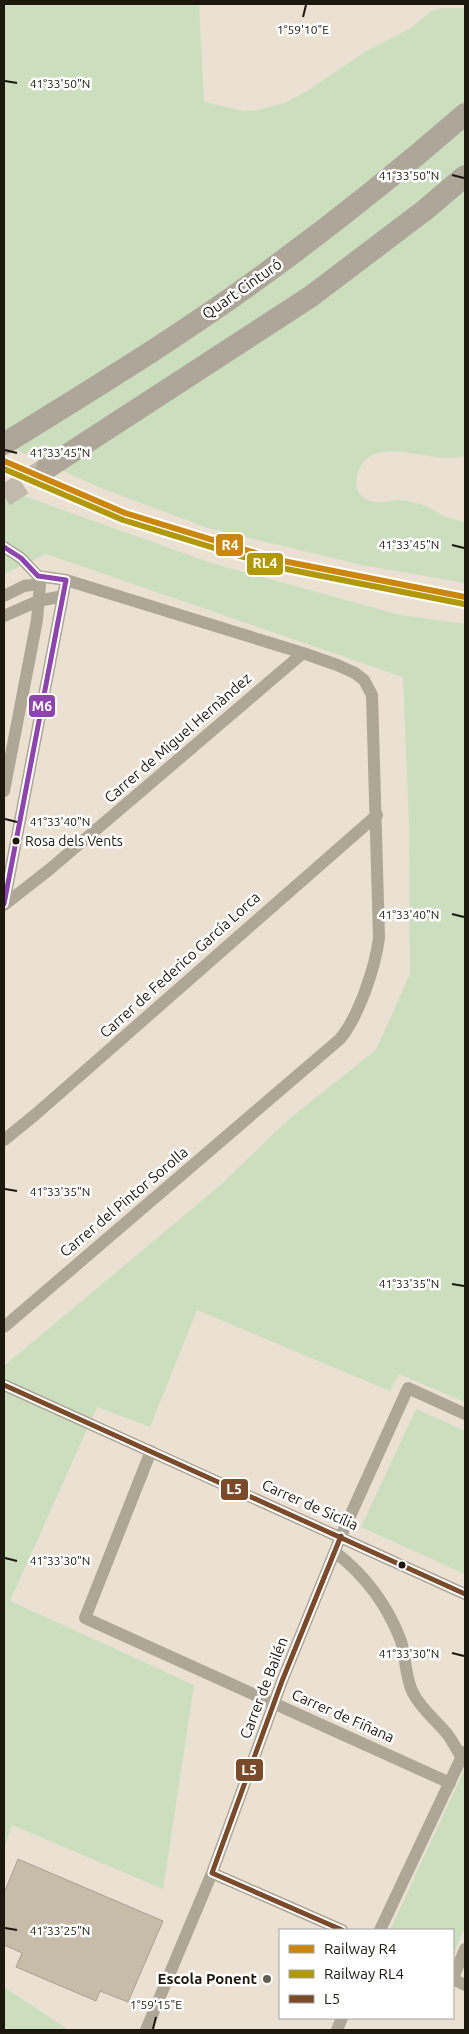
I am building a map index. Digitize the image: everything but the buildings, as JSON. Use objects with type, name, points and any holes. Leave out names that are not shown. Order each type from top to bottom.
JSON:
[{"type":"highway","name":"Quart Cinturó","points":[[4,444],[148,354],[270,271],[398,172],[465,114]]},
{"type":"highway","points":[[47,468],[310,297],[425,210],[465,176]]},
{"type":"street","points":[[4,547],[21,558],[39,580],[37,620],[6,766],[4,791]]},
{"type":"street","points":[[4,596],[39,580],[72,582],[303,653],[348,669],[364,680],[372,694],[376,815]]},
{"type":"street","points":[[4,904],[63,596],[72,582]]},
{"type":"street","points":[[4,616],[38,601],[63,596]]},
{"type":"street","name":"Carrer de Miguel Hernàndez","points":[[4,904],[50,869],[303,653]]},
{"type":"street","name":"Carrer del Pintor Sorolla","points":[[4,1327],[346,1032],[369,983],[379,938],[376,815]]},
{"type":"street","name":"Carrer de Federico García Lorca","points":[[4,1140],[376,815]]},
{"type":"street","name":"Carrer de Sicília","points":[[4,1385],[341,1536],[465,1594]]},
{"type":"street","name":"Carrer de Bailén","points":[[146,2030],[212,1873],[274,1703],[341,1536],[408,1388],[465,1414]]},
{"type":"street","name":"Carrer de Fiñana","points":[[152,1452],[85,1618],[450,1783]]},
{"type":"street","points":[[336,1552],[358,1570],[376,1593],[401,1642],[412,1692],[426,1713],[448,1735],[463,1754],[380,1929]]},
{"type":"street","points":[[212,1873],[340,1929]]},
{"type":"street","points":[[454,1976],[465,1949]]},
{"type":"green space","points":[[4,4],[199,4],[204,102],[243,111],[258,110],[285,103],[309,90],[365,52],[411,28],[430,12],[442,8],[465,8],[465,456],[443,458],[389,451],[378,453],[364,461],[360,467],[356,482],[358,492],[370,501],[400,500],[412,502],[425,506],[446,517],[465,522],[465,583],[362,565],[208,528],[101,488],[4,444]]},
{"type":"green space","points":[[4,489],[211,563],[400,615],[465,624],[465,1402],[399,1374],[390,1391],[197,1310],[150,1427],[97,1407],[10,1601],[194,1685],[163,1889],[12,1825],[4,1848],[4,1366],[223,1183],[289,1119],[376,1050],[410,974],[409,824],[403,677],[46,554],[4,574]]},
{"type":"green space","points":[[416,1409],[465,1431],[465,1574],[361,1527]]},
{"type":"green space","points":[[465,1768],[465,1927],[454,1954],[454,1929],[390,1929]]},
{"type":"green space","points":[[4,1987],[69,2030],[4,2030]]},
{"type":"tunnel","points":[[4,496],[47,468]]},
{"type":"rail line","name":"R4","points":[[4,461],[125,513],[278,560],[465,597]]},
{"type":"rail line","name":"RL4","points":[[4,469],[123,520],[276,567],[464,604]]},
{"type":"transit line","name":"M6","points":[[4,547],[21,558],[38,576],[66,580],[4,904]]},
{"type":"transit line","name":"L5","points":[[4,1385],[465,1594]]},
{"type":"transit line","name":"L5","points":[[340,1929],[212,1873],[282,1681],[341,1536]]},
{"type":"place","name":"Rosa dels Vents","points":[[16,841]]},
{"type":"place","name":"Escola Ponent","points":[[267,1979]]}]
